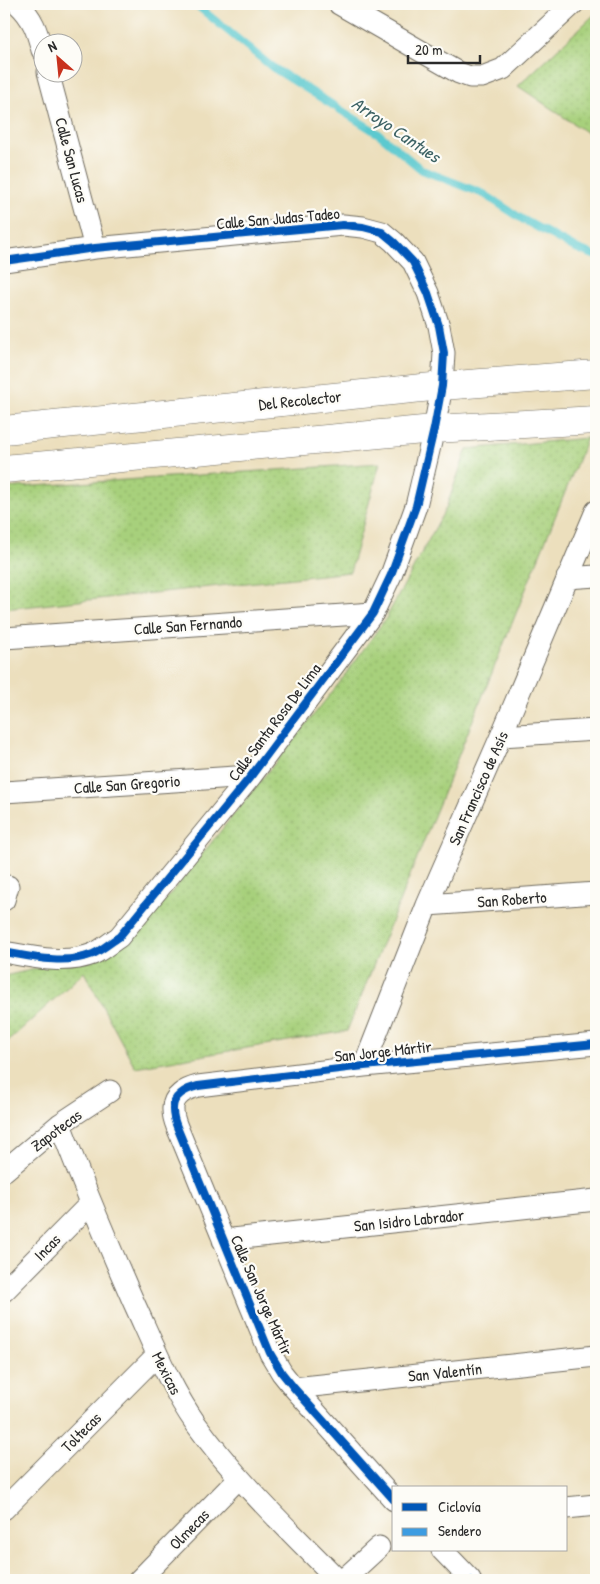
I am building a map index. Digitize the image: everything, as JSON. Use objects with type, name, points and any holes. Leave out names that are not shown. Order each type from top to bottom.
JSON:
[{"type":"street","points":[[18,4],[31,18],[38,32]]},
{"type":"street","points":[[341,4],[459,73],[470,77],[482,77],[504,69],[573,4]]},
{"type":"street","name":"Calle San Lucas","points":[[51,82],[95,248]]},
{"type":"street","name":"Calle San Judas Tadeo","points":[[4,261],[95,248],[343,225],[363,227],[382,232],[413,262],[428,293],[439,326],[444,353],[442,386]]},
{"type":"street","name":"Del Recolector","points":[[4,430],[442,386],[596,374]]},
{"type":"street","name":"Calle Santa Rosa De Lima","points":[[4,952],[40,958],[70,960],[93,953],[119,937],[251,776],[373,613],[391,575],[416,506],[442,386]]},
{"type":"street","points":[[4,469],[434,429],[596,420]]},
{"type":"street","name":"San Francisco de Asís","points":[[364,1066],[427,905],[596,511]]},
{"type":"street","points":[[568,578],[596,576]]},
{"type":"street","name":"Calle San Fernando","points":[[4,638],[373,613]]},
{"type":"street","points":[[501,736],[596,730]]},
{"type":"street","name":"Calle San Gregorio","points":[[4,792],[251,776]]},
{"type":"street","name":"San Roberto","points":[[427,905],[596,893]]},
{"type":"street","name":"San Jorge Mártir","points":[[177,1097],[187,1089],[198,1086],[364,1066],[596,1044]]},
{"type":"street","name":"Zapotecas","points":[[4,1171],[60,1124],[110,1092]]},
{"type":"street","name":"Calle San Jorge Mártir","points":[[177,1097],[172,1110],[177,1127],[270,1353],[294,1388],[392,1498]]},
{"type":"street","name":"Mexicas","points":[[60,1124],[91,1203],[178,1396],[196,1424],[239,1478],[338,1580]]},
{"type":"street","name":"San Isidro Labrador","points":[[223,1240],[596,1200]]},
{"type":"street","name":"Incas","points":[[4,1291],[91,1203]]},
{"type":"street","name":"Toltecas","points":[[4,1509],[158,1355]]},
{"type":"street","name":"San Valentín","points":[[294,1388],[596,1356]]},
{"type":"street","name":"Olmecas","points":[[139,1580],[239,1478]]},
{"type":"street","points":[[568,1508],[596,1505]]},
{"type":"street","points":[[344,1580],[379,1547]]},
{"type":"street","points":[[444,1552],[470,1579]]},
{"type":"green space","points":[[596,13],[596,139],[518,86]]},
{"type":"green space","points":[[587,438],[347,1031],[135,1067],[84,972],[4,1045],[4,976],[80,955],[150,919],[340,682],[386,618],[446,508],[467,449]]},
{"type":"green space","points":[[380,463],[350,572],[4,609],[4,488]]},
{"type":"waterway","name":"Arroyo Cantues","points":[[195,4],[272,67],[379,134],[422,170],[484,194],[522,219],[573,247],[596,256]]},
{"type":"cycle path","points":[[4,261],[95,248],[343,225],[363,227],[382,232],[413,262],[428,293],[439,326],[444,353],[442,386],[416,506],[391,575],[373,613],[251,776],[119,937],[93,954],[71,959],[49,959],[4,952]]},
{"type":"cycle path","points":[[392,1498],[294,1388],[270,1353],[176,1125],[173,1105],[177,1097],[185,1091],[198,1086],[364,1066],[596,1044]]}]
